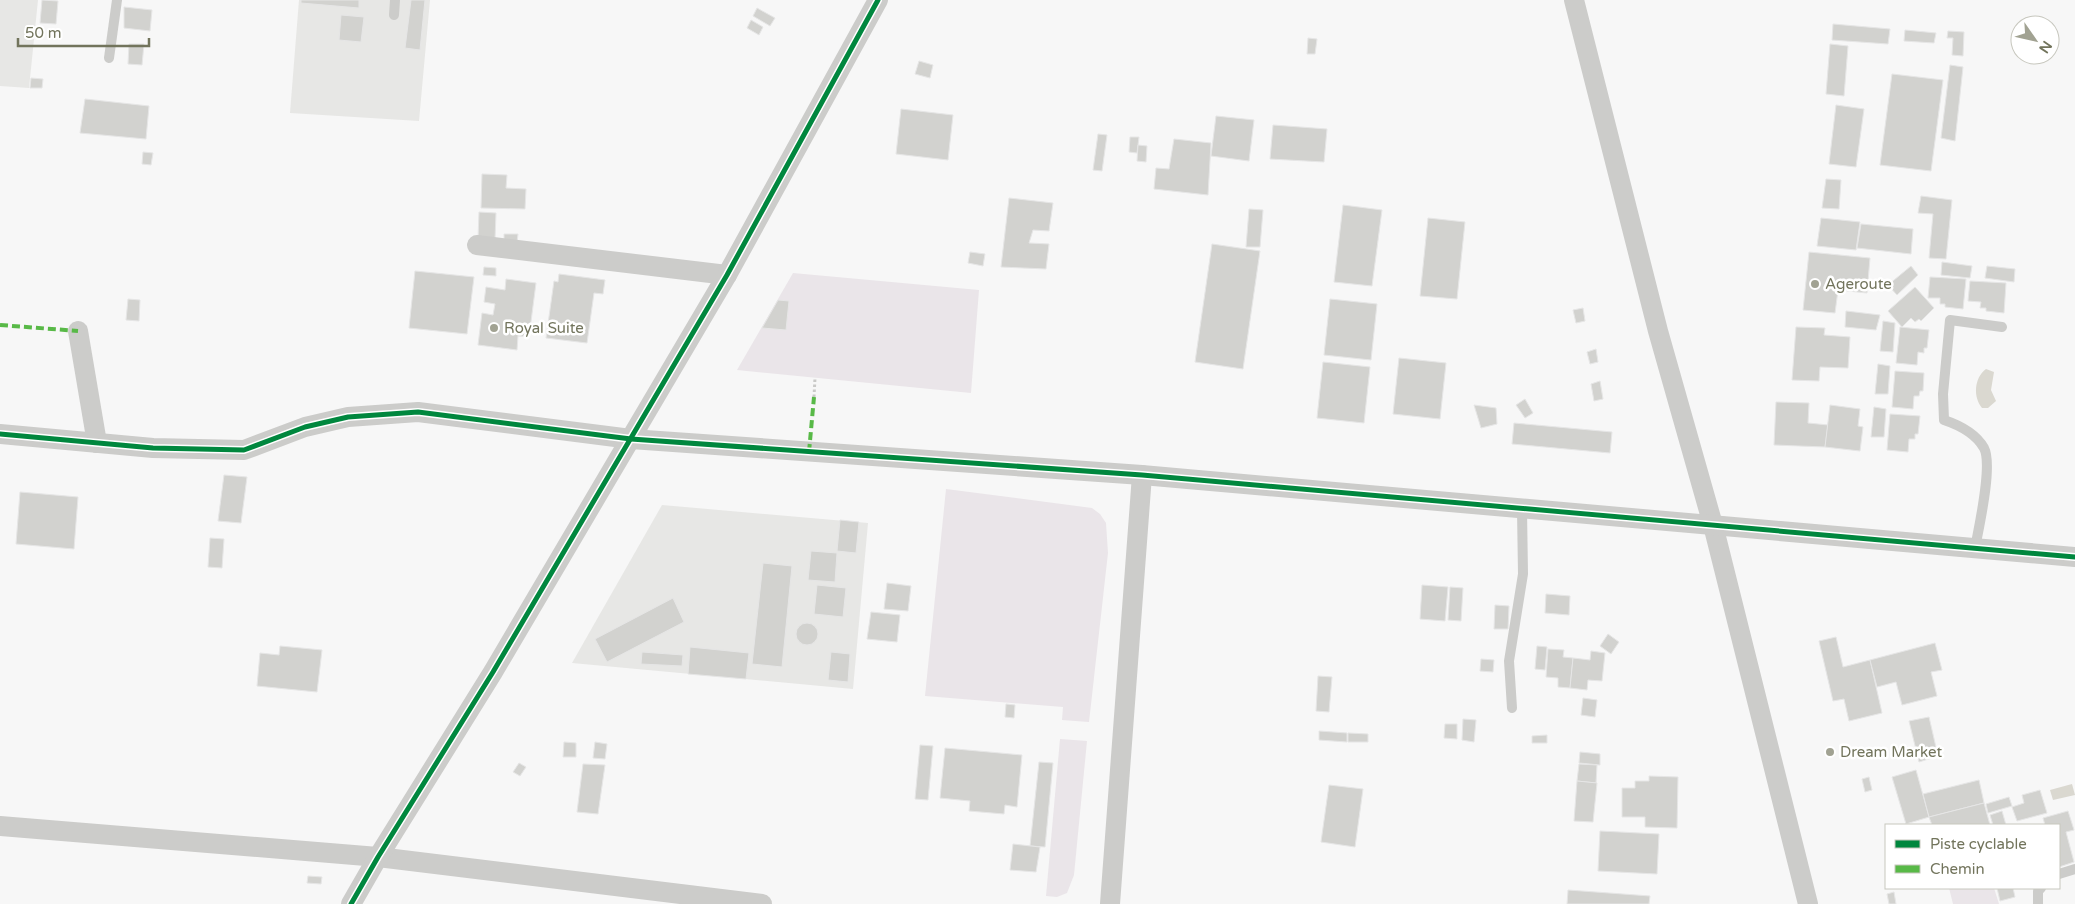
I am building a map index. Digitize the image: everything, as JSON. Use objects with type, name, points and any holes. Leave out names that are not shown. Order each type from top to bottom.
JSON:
[{"type":"street","points":[[352,904],[378,857],[493,672],[727,275],[878,0]]},
{"type":"street","points":[[1574,0],[1658,331],[1713,525],[1808,904]]},
{"type":"street","points":[[478,245],[727,275]]},
{"type":"street","points":[[78,331],[97,443]]},
{"type":"street","points":[[0,434],[153,448],[244,450],[305,427],[348,417],[418,412],[631,439],[1142,475],[1522,510],[2075,557]]},
{"type":"street","points":[[1110,904],[1142,475]]},
{"type":"street","points":[[0,826],[378,857],[762,904]]},
{"type":"lane","points":[[109,58],[117,0]]},
{"type":"lane","points":[[394,14],[396,0]]},
{"type":"lane","points":[[1975,548],[1988,465],[1984,448],[1970,433],[1944,420],[1943,394],[1950,320],[2002,327]]},
{"type":"lane","points":[[1512,708],[1509,660],[1523,574],[1522,510]]},
{"type":"lane","points":[[2060,874],[2075,869]]},
{"type":"lane","points":[[2038,904],[2038,891],[2040,889]]},
{"type":"path","points":[[814,397],[815,378]]},
{"type":"shaded area","points":[[0,0],[38,0],[29,88],[0,86]]},
{"type":"shaded area","points":[[299,0],[430,0],[419,121],[290,113]]},
{"type":"shaded area","points":[[793,273],[979,290],[971,393],[737,370]]},
{"type":"shaded area","points":[[1986,369],[1994,372],[1991,390],[1996,401],[1988,408],[1982,408],[1977,399],[1976,388],[1979,377]]},
{"type":"shaded area","points":[[946,489],[1092,508],[1100,514],[1106,523],[1108,553],[1089,722],[1062,720],[1063,707],[925,696]]},
{"type":"shaded area","points":[[662,505],[868,523],[853,689],[572,663]]},
{"type":"shaded area","points":[[1060,739],[1087,741],[1074,875],[1067,893],[1057,897],[1046,896]]},
{"type":"shaded area","points":[[2072,784],[2075,795],[2053,800],[2050,790]]},
{"type":"shaded area","points":[[1949,889],[1994,889],[1999,904],[1953,904]]},
{"type":"building","points":[[42,0],[58,1],[56,24],[40,23]]},
{"type":"building","points":[[301,0],[359,0],[359,8],[301,3]]},
{"type":"building","points":[[411,0],[425,0],[420,50],[405,48]]},
{"type":"building","points":[[124,7],[152,10],[150,31],[124,28]]},
{"type":"building","points":[[757,8],[775,18],[770,26],[753,16]]},
{"type":"building","points":[[341,15],[364,17],[361,42],[339,40]]},
{"type":"building","points":[[751,20],[763,27],[759,35],[747,28]]},
{"type":"building","points":[[1833,24],[1890,29],[1888,44],[1832,40]]},
{"type":"building","points":[[1905,30],[1936,33],[1934,43],[1904,41]]},
{"type":"building","points":[[1948,31],[1964,32],[1963,56],[1952,55],[1953,38],[1947,38]]},
{"type":"building","points":[[1308,38],[1317,39],[1315,54],[1307,54]]},
{"type":"building","points":[[129,44],[144,44],[142,65],[128,64]]},
{"type":"building","points":[[1830,44],[1848,46],[1844,96],[1826,94]]},
{"type":"building","points":[[919,61],[933,65],[930,78],[915,74]]},
{"type":"building","points":[[1950,65],[1963,67],[1955,141],[1941,138]]},
{"type":"building","points":[[1892,74],[1943,80],[1931,171],[1880,165]]},
{"type":"building","points":[[31,78],[43,79],[42,88],[30,88]]},
{"type":"building","points":[[85,99],[149,106],[146,139],[80,133]]},
{"type":"building","points":[[1836,105],[1864,109],[1856,167],[1829,164]]},
{"type":"building","points":[[901,109],[953,115],[948,160],[896,154]]},
{"type":"building","points":[[1216,116],[1254,120],[1249,161],[1211,156]]},
{"type":"building","points":[[1273,125],[1327,129],[1324,162],[1270,159]]},
{"type":"building","points":[[1098,134],[1107,135],[1102,171],[1093,170]]},
{"type":"building","points":[[1130,137],[1139,137],[1137,153],[1129,152]]},
{"type":"building","points":[[1174,139],[1211,143],[1208,195],[1154,189],[1156,168],[1169,169]]},
{"type":"building","points":[[1138,145],[1147,146],[1146,162],[1137,161]]},
{"type":"building","points":[[143,152],[153,153],[151,165],[142,164]]},
{"type":"building","points":[[482,174],[507,175],[506,188],[526,189],[525,209],[481,208]]},
{"type":"building","points":[[1826,179],[1841,180],[1839,209],[1822,208]]},
{"type":"building","points":[[1921,196],[1952,200],[1946,259],[1929,258],[1933,214],[1918,213]]},
{"type":"building","points":[[1009,198],[1053,203],[1049,231],[1033,230],[1029,243],[1049,244],[1046,269],[1001,267]]},
{"type":"building","points":[[1343,205],[1382,210],[1372,286],[1334,282]]},
{"type":"building","points":[[1249,209],[1263,210],[1260,247],[1246,247]]},
{"type":"building","points":[[479,212],[496,213],[495,239],[478,239]]},
{"type":"building","points":[[1428,218],[1465,222],[1457,299],[1420,296]]},
{"type":"building","points":[[1821,218],[1860,222],[1856,250],[1817,246]]},
{"type":"building","points":[[1861,224],[1913,229],[1911,254],[1857,248]]},
{"type":"building","points":[[504,234],[518,234],[517,242],[504,242]]},
{"type":"building","points":[[1212,244],[1260,251],[1243,369],[1195,362]]},
{"type":"building","points":[[970,252],[985,254],[983,266],[968,263]]},
{"type":"building","points":[[1809,252],[1870,258],[1867,293],[1838,290],[1835,313],[1803,310]]},
{"type":"building","points":[[1942,262],[1972,266],[1970,278],[1941,275]]},
{"type":"building","points":[[1911,266],[1918,275],[1897,295],[1888,285]]},
{"type":"building","points":[[1987,266],[2015,269],[2014,282],[1985,278]]},
{"type":"building","points":[[484,267],[496,268],[496,276],[483,275]]},
{"type":"building","points":[[415,271],[474,277],[467,334],[409,328]]},
{"type":"building","points":[[559,274],[605,280],[603,294],[594,293],[587,343],[546,338],[554,281],[558,282]]},
{"type":"building","points":[[1930,277],[1966,279],[1963,309],[1945,307],[1945,304],[1940,304],[1940,298],[1928,298]]},
{"type":"building","points":[[506,279],[536,283],[529,337],[518,336],[517,350],[478,345],[482,313],[493,315],[495,304],[484,302],[486,287],[505,290]]},
{"type":"building","points":[[1970,281],[2006,283],[2004,313],[1986,311],[1986,308],[1980,308],[1981,302],[1968,301]]},
{"type":"building","points":[[1915,287],[1934,308],[1921,321],[1919,319],[1915,322],[1911,318],[1902,327],[1888,311]]},
{"type":"building","points":[[128,299],[140,300],[139,321],[126,320]]},
{"type":"building","points":[[1330,299],[1377,304],[1371,360],[1324,355]]},
{"type":"building","points":[[778,300],[789,301],[786,330],[762,328]]},
{"type":"building","points":[[1583,308],[1585,321],[1576,323],[1573,310]]},
{"type":"building","points":[[1846,311],[1880,315],[1876,330],[1845,327]]},
{"type":"building","points":[[1883,321],[1895,323],[1893,352],[1880,351]]},
{"type":"building","points":[[1796,327],[1825,328],[1824,335],[1850,337],[1848,368],[1820,367],[1819,381],[1792,380]]},
{"type":"building","points":[[1900,327],[1929,330],[1927,348],[1924,348],[1924,353],[1918,352],[1917,365],[1896,363]]},
{"type":"building","points":[[1596,349],[1598,362],[1590,364],[1587,352]]},
{"type":"building","points":[[1399,358],[1446,363],[1440,419],[1393,414]]},
{"type":"building","points":[[1323,362],[1370,367],[1364,423],[1317,418]]},
{"type":"building","points":[[1878,364],[1890,366],[1888,394],[1875,394]]},
{"type":"building","points":[[1895,371],[1924,373],[1923,391],[1920,391],[1919,396],[1914,396],[1913,409],[1892,407]]},
{"type":"building","points":[[1600,381],[1603,399],[1594,401],[1591,384]]},
{"type":"building","points":[[1525,399],[1533,413],[1525,418],[1516,405]]},
{"type":"building","points":[[1776,402],[1809,403],[1808,423],[1828,425],[1825,447],[1774,445]]},
{"type":"building","points":[[1474,405],[1496,408],[1497,424],[1481,428]]},
{"type":"building","points":[[1830,405],[1860,409],[1858,426],[1863,427],[1860,451],[1825,447]]},
{"type":"building","points":[[1874,407],[1886,409],[1884,437],[1871,437]]},
{"type":"building","points":[[1890,414],[1920,416],[1918,434],[1915,434],[1915,439],[1909,439],[1908,452],[1887,450]]},
{"type":"building","points":[[1514,423],[1612,432],[1610,453],[1512,444]]},
{"type":"building","points":[[224,475],[247,477],[241,523],[218,521]]},
{"type":"building","points":[[20,492],[78,497],[74,549],[16,544]]},
{"type":"building","points":[[840,520],[859,522],[856,553],[837,551]]},
{"type":"building","points":[[210,538],[224,539],[222,568],[208,567]]},
{"type":"building","points":[[811,551],[837,553],[835,582],[808,580]]},
{"type":"building","points":[[763,563],[792,566],[782,667],[752,664]]},
{"type":"building","points":[[887,583],[911,586],[908,611],[884,609]]},
{"type":"building","points":[[817,585],[846,588],[843,617],[814,614]]},
{"type":"building","points":[[1422,585],[1448,587],[1445,621],[1420,619]]},
{"type":"building","points":[[1450,587],[1463,588],[1461,621],[1448,620]]},
{"type":"building","points":[[1546,594],[1570,596],[1569,615],[1545,613]]},
{"type":"building","points":[[673,598],[684,622],[607,662],[595,639]]},
{"type":"building","points":[[1495,605],[1509,606],[1508,629],[1494,629]]},
{"type":"building","points":[[871,612],[900,615],[897,642],[867,639]]},
{"type":"building","points":[[807,623],[815,626],[818,634],[815,642],[807,645],[799,642],[796,634],[799,626]]},
{"type":"building","points":[[1608,634],[1619,642],[1611,654],[1600,646]]},
{"type":"building","points":[[1836,637],[1843,667],[1870,660],[1882,713],[1849,721],[1844,699],[1833,701],[1819,641]]},
{"type":"building","points":[[1935,643],[1942,670],[1931,672],[1937,696],[1902,705],[1896,682],[1877,687],[1870,660]]},
{"type":"building","points":[[280,646],[322,650],[317,692],[257,686],[260,653],[279,655]]},
{"type":"building","points":[[1537,646],[1547,647],[1545,670],[1535,669]]},
{"type":"building","points":[[690,647],[749,653],[746,679],[688,674]]},
{"type":"building","points":[[1548,649],[1564,650],[1563,657],[1573,658],[1570,688],[1558,687],[1558,678],[1546,677]]},
{"type":"building","points":[[1591,651],[1605,653],[1602,681],[1588,680],[1587,690],[1570,688],[1573,658],[1590,660]]},
{"type":"building","points":[[642,652],[683,655],[682,666],[641,664]]},
{"type":"building","points":[[831,652],[850,654],[848,682],[828,680]]},
{"type":"building","points":[[1481,659],[1494,660],[1493,672],[1480,671]]},
{"type":"building","points":[[1318,676],[1332,677],[1329,712],[1316,711]]},
{"type":"building","points":[[1583,698],[1597,700],[1595,717],[1581,715]]},
{"type":"building","points":[[1006,704],[1015,705],[1014,718],[1005,717]]},
{"type":"building","points":[[1929,717],[1938,756],[1919,762],[1909,721]]},
{"type":"building","points":[[1463,719],[1476,720],[1474,742],[1462,740]]},
{"type":"building","points":[[1445,724],[1457,724],[1457,739],[1444,738]]},
{"type":"building","points":[[1319,731],[1347,733],[1347,742],[1319,740]]},
{"type":"building","points":[[1348,733],[1368,734],[1368,742],[1348,742]]},
{"type":"building","points":[[1547,735],[1547,743],[1532,743],[1532,736]]},
{"type":"building","points":[[564,742],[576,743],[576,757],[563,757]]},
{"type":"building","points":[[595,742],[607,744],[605,759],[593,758]]},
{"type":"building","points":[[920,745],[933,746],[928,800],[915,799]]},
{"type":"building","points":[[945,748],[1022,755],[1017,807],[1005,805],[1004,814],[969,811],[970,801],[940,798]]},
{"type":"building","points":[[1580,752],[1600,754],[1600,765],[1579,763]]},
{"type":"building","points":[[1039,762],[1053,763],[1045,847],[1030,846]]},
{"type":"building","points":[[519,763],[526,767],[520,776],[513,772]]},
{"type":"building","points":[[583,764],[605,765],[598,814],[577,812]]},
{"type":"building","points":[[1579,764],[1597,765],[1596,783],[1577,781]]},
{"type":"building","points":[[1916,770],[1929,817],[1906,824],[1892,777]]},
{"type":"building","points":[[1649,776],[1678,777],[1677,828],[1645,827],[1645,817],[1622,817],[1622,788],[1635,788],[1635,781],[1649,781]]},
{"type":"building","points":[[1869,777],[1872,790],[1865,792],[1862,779]]},
{"type":"building","points":[[1979,780],[1984,803],[1929,817],[1923,794]]},
{"type":"building","points":[[1577,781],[1597,783],[1593,822],[1574,821]]},
{"type":"building","points":[[1329,785],[1363,789],[1355,847],[1321,842]]},
{"type":"building","points":[[2040,790],[2047,813],[2017,821],[2012,807],[2024,803],[2022,795]]},
{"type":"building","points":[[2009,797],[2012,806],[1988,813],[1986,804]]},
{"type":"building","points":[[1984,803],[1990,824],[1932,824],[1929,817]]},
{"type":"building","points":[[2002,811],[2006,824],[1993,824],[1990,815]]},
{"type":"building","points":[[2068,811],[2074,830],[2066,832],[2074,862],[2060,867],[2060,824],[2045,824],[2043,818]]},
{"type":"building","points":[[1600,831],[1659,834],[1657,874],[1598,871]]},
{"type":"building","points":[[1013,844],[1040,847],[1036,872],[1010,870]]},
{"type":"building","points":[[308,876],[322,877],[321,884],[307,883]]},
{"type":"building","points":[[1997,889],[2013,889],[2015,897],[2000,901]]},
{"type":"building","points":[[1568,890],[1650,896],[1649,904],[1567,904]]},
{"type":"building","points":[[1894,892],[1896,904],[1889,904],[1887,894]]},
{"type":"marked path","points":[[0,325],[78,331]]},
{"type":"marked path","points":[[809,452],[814,397]]},
{"type":"cycle path","points":[[351,904],[378,857],[493,672],[727,275],[878,0]]},
{"type":"cycle path","points":[[0,434],[153,448],[244,450],[305,427],[348,417],[418,412],[631,439],[1142,475],[2075,557]]},
{"type":"place","name":"Ageroute","points":[[1815,284]]},
{"type":"place","name":"Royal Suite","points":[[494,328]]},
{"type":"place","name":"Dream Market","points":[[1830,752]]}]
